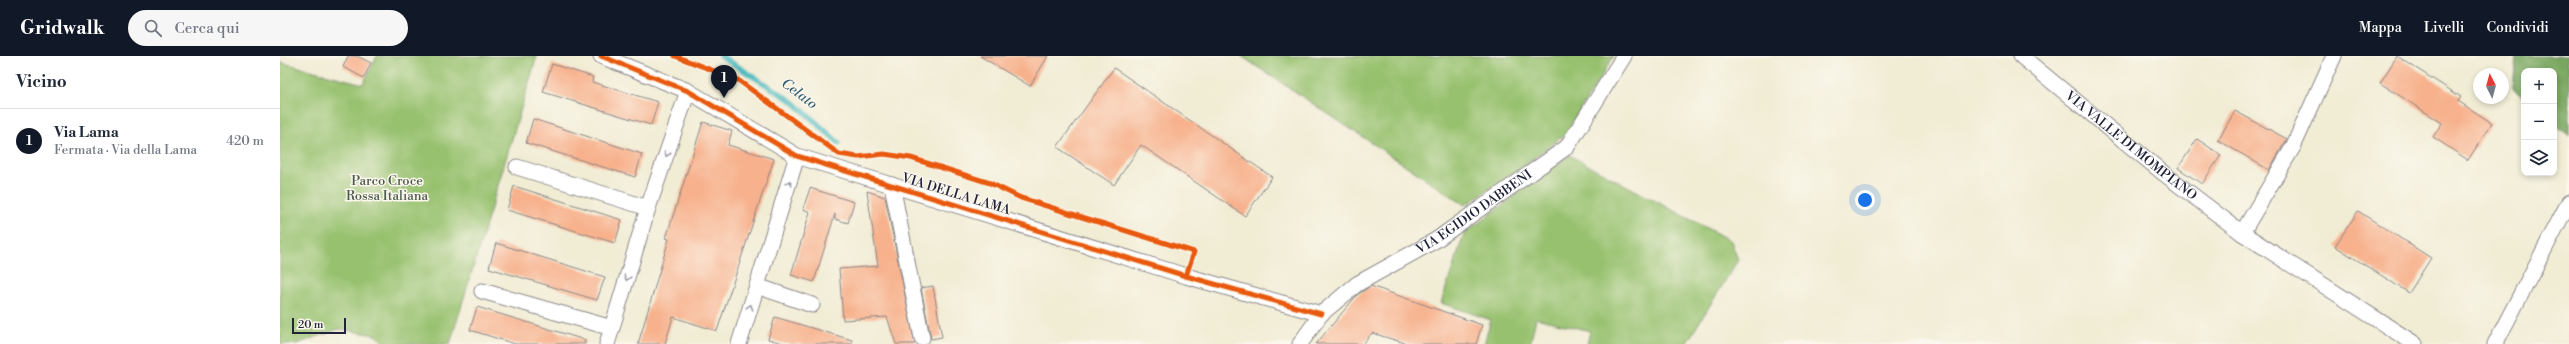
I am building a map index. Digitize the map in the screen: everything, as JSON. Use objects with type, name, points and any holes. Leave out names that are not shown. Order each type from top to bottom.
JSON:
[{"type":"street","name":"VIA DELLA LAMA","points":[[602,56],[688,91],[797,156],[1186,276],[1321,314]]},
{"type":"street","name":"VIA EGIDIO DABBENI","points":[[1300,344],[1321,314],[1357,284],[1436,240],[1567,147],[1624,56]]},
{"type":"street","name":"VIA VALLE DI MOMPIANO","points":[[2021,56],[2162,172],[2242,233],[2415,344]]},
{"type":"street","points":[[2242,233],[2293,147],[2334,56]]},
{"type":"street","points":[[607,344],[648,208],[688,91]]},
{"type":"street","points":[[739,344],[797,156]]},
{"type":"street","points":[[517,167],[648,208]]},
{"type":"street","name":"VIA DELLA LAMA","points":[[892,185],[922,338]]},
{"type":"street","points":[[2496,344],[2569,202]]},
{"type":"street","points":[[757,286],[812,305]]},
{"type":"street","points":[[482,290],[612,328]]},
{"type":"green space","name":"Parco Croce Rossa Italiana","points":[[377,56],[537,56],[450,344],[386,344],[375,335],[339,329],[297,344],[280,344],[280,62],[363,84]]},
{"type":"green space","points":[[1241,56],[1614,56],[1565,134],[1524,166],[1465,205]]},
{"type":"green space","points":[[2516,56],[2569,56],[2569,136],[2557,128],[2557,68],[2521,68],[2521,96],[2513,88]]},
{"type":"green space","points":[[1569,155],[1731,241],[1738,260],[1686,344],[1587,344],[1590,331],[1536,318],[1530,344],[1484,344],[1491,320],[1441,303],[1464,234]]},
{"type":"building","points":[[348,56],[357,56],[371,63],[364,78],[343,67]]},
{"type":"building","points":[[980,56],[1048,56],[1030,86]]},
{"type":"building","points":[[2397,56],[2461,97],[2458,101],[2492,123],[2468,160],[2433,137],[2442,123],[2380,83]]},
{"type":"building","points":[[552,64],[593,77],[592,82],[658,102],[651,125],[543,92]]},
{"type":"building","points":[[1114,68],[1272,177],[1245,216],[1141,145],[1114,185],[1057,147]]},
{"type":"building","points":[[2235,111],[2287,139],[2269,170],[2218,140]]},
{"type":"building","points":[[533,119],[642,154],[635,177],[526,143]]},
{"type":"building","points":[[703,122],[732,131],[728,145],[774,159],[717,331],[673,317],[665,344],[638,344],[669,239],[666,238]]},
{"type":"building","points":[[2197,139],[2221,155],[2202,184],[2178,168]]},
{"type":"building","points":[[514,186],[622,220],[615,243],[507,210]]},
{"type":"building","points":[[810,188],[854,202],[848,223],[835,219],[835,214],[814,282],[791,275],[810,212],[803,209]]},
{"type":"building","points":[[867,191],[885,197],[915,344],[896,344],[887,317],[843,320],[839,269],[878,266]]},
{"type":"building","points":[[2358,211],[2431,258],[2409,293],[2335,246]]},
{"type":"building","points":[[496,243],[605,277],[597,300],[489,268]]},
{"type":"building","points":[[933,286],[942,337],[931,339],[921,288]]},
{"type":"building","points":[[1371,286],[1482,325],[1476,344],[1408,344],[1372,333],[1363,344],[1316,344],[1357,295]]},
{"type":"building","points":[[477,307],[585,340],[585,344],[515,344],[470,330]]},
{"type":"building","points":[[775,317],[852,340],[852,344],[786,344],[768,339]]},
{"type":"waterway","name":"Celato","points":[[721,56],[792,101],[839,143]]},
{"type":"cycle path","points":[[601,56],[688,91],[797,156],[1186,276],[1321,314]]},
{"type":"cycle path","points":[[675,56],[738,80],[839,154],[858,157],[884,154],[911,158],[990,183],[1021,198],[1194,252],[1186,276]]},
{"type":"place","name":"Via Lama","points":[[724,98]]}]
